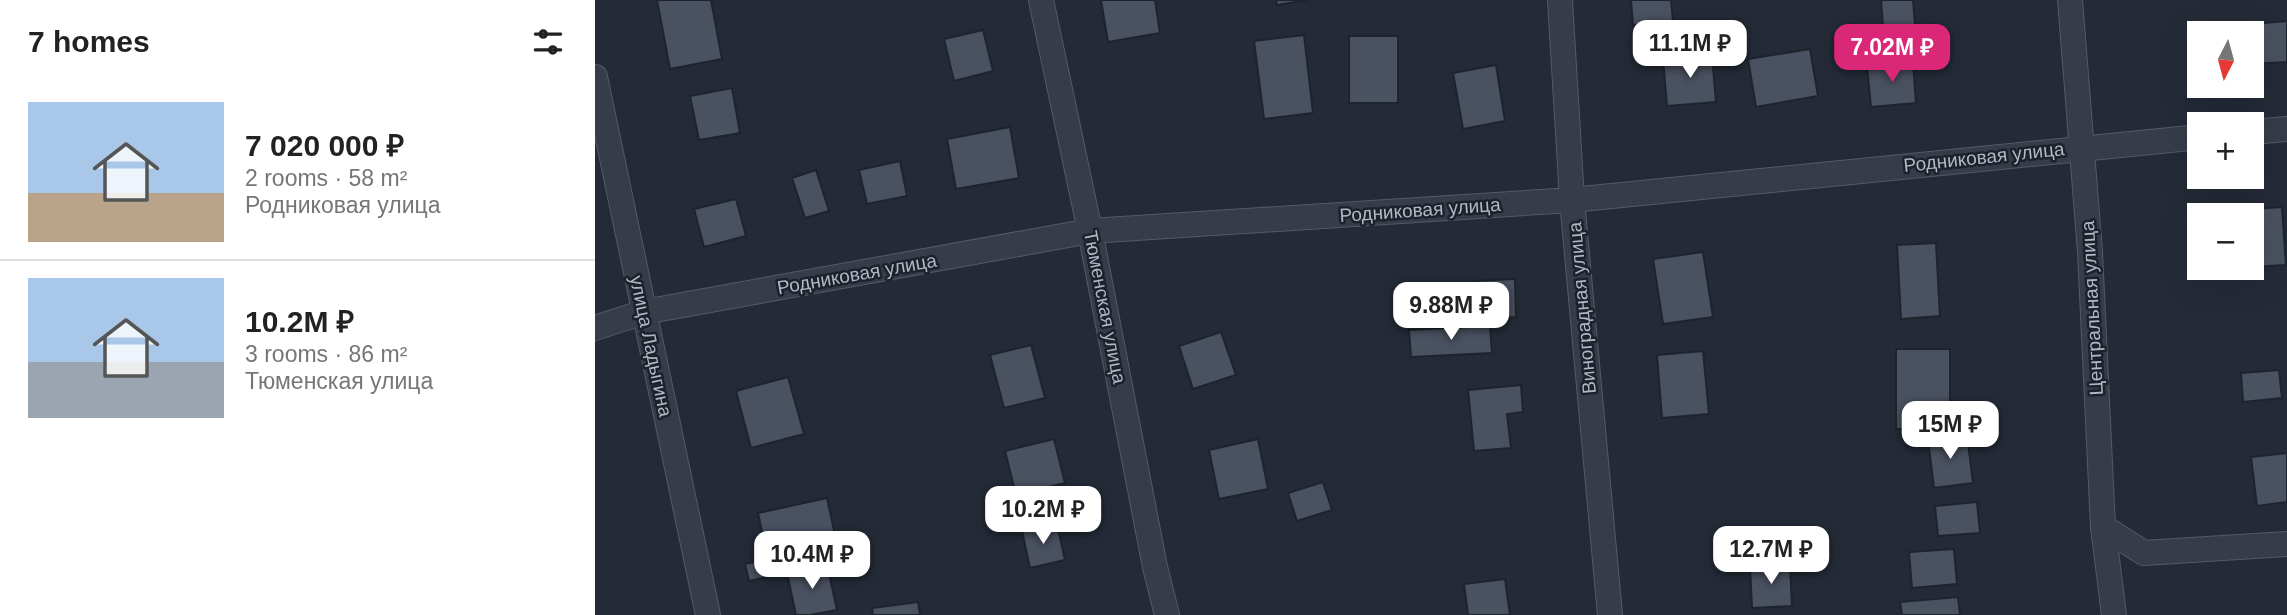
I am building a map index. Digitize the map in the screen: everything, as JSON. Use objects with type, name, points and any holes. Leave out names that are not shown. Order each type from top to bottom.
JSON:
[{"type":"street","name":"Тюменская улица","points":[[1041,0],[1167,615]]},
{"type":"street","name":"Виноградная улица","points":[[1560,0],[1573,200],[1610,615]]},
{"type":"street","name":"Центральная улица","points":[[2070,0],[2089,252],[2103,527],[2114,615]]},
{"type":"street","name":"улица Ладыгина","points":[[595,77],[708,615]]},
{"type":"street","points":[[2264,131],[2287,129]]},
{"type":"street","name":"Родниковая улица","points":[[595,328],[644,312],[1090,231],[1573,200],[2187,138]]},
{"type":"street","points":[[2103,527],[2144,553],[2287,544]]},
{"type":"building","points":[[657,0],[711,0],[722,59],[670,69]]},
{"type":"building","points":[[1101,0],[1155,0],[1160,33],[1108,42]]},
{"type":"building","points":[[1276,0],[1308,0],[1277,5]]},
{"type":"building","points":[[1631,0],[1671,0],[1673,21],[1633,25]]},
{"type":"building","points":[[1881,0],[1913,0],[1916,36],[1884,38]]},
{"type":"building","points":[[2287,21],[2287,62],[2265,63],[2265,23]]},
{"type":"building","points":[[983,30],[993,71],[954,81],[944,39]]},
{"type":"building","points":[[1304,35],[1313,113],[1264,119],[1254,41]]},
{"type":"building","points":[[1349,36],[1398,36],[1398,103],[1349,103]]},
{"type":"building","points":[[1810,49],[1818,96],[1756,107],[1748,59]]},
{"type":"building","points":[[1712,55],[1716,102],[1667,106],[1663,59]]},
{"type":"building","points":[[1913,62],[1916,103],[1871,107],[1867,66]]},
{"type":"building","points":[[1496,65],[1505,121],[1463,129],[1453,73]]},
{"type":"building","points":[[732,88],[740,133],[699,140],[690,96]]},
{"type":"building","points":[[1010,127],[1019,178],[956,189],[947,139]]},
{"type":"building","points":[[900,161],[907,196],[867,204],[859,170]]},
{"type":"building","points":[[816,170],[829,211],[805,218],[792,178]]},
{"type":"building","points":[[736,199],[746,236],[704,247],[694,209]]},
{"type":"building","points":[[2282,207],[2286,265],[2264,266],[2264,208]]},
{"type":"building","points":[[1936,243],[1940,316],[1901,319],[1897,245]]},
{"type":"building","points":[[1703,252],[1713,317],[1663,324],[1653,259]]},
{"type":"building","points":[[1515,279],[1516,317],[1474,319],[1472,281]]},
{"type":"building","points":[[1490,326],[1492,353],[1411,357],[1409,330]]},
{"type":"building","points":[[1221,332],[1236,375],[1193,389],[1179,346]]},
{"type":"building","points":[[1031,345],[1045,398],[1004,408],[990,355]]},
{"type":"building","points":[[1896,349],[1950,349],[1950,429],[1896,429]]},
{"type":"building","points":[[1703,351],[1709,414],[1662,418],[1657,355]]},
{"type":"building","points":[[2279,370],[2282,398],[2243,402],[2241,373]]},
{"type":"building","points":[[788,377],[804,434],[751,448],[736,391]]},
{"type":"building","points":[[1521,385],[1523,412],[1507,414],[1511,448],[1474,451],[1468,390]]},
{"type":"building","points":[[1967,435],[1973,483],[1934,488],[1928,439]]},
{"type":"building","points":[[1054,439],[1065,483],[1016,495],[1005,451]]},
{"type":"building","points":[[1258,439],[1268,489],[1219,499],[1209,450]]},
{"type":"building","points":[[2287,453],[2287,502],[2257,506],[2251,457]]},
{"type":"building","points":[[1323,482],[1332,510],[1297,521],[1288,493]]},
{"type":"building","points":[[827,498],[835,535],[766,550],[758,513]]},
{"type":"building","points":[[1977,502],[1980,533],[1938,536],[1935,506]]},
{"type":"building","points":[[1057,524],[1065,560],[1030,568],[1022,531]]},
{"type":"building","points":[[851,541],[855,558],[749,581],[745,564]]},
{"type":"building","points":[[1954,549],[1957,584],[1912,588],[1909,552]]},
{"type":"building","points":[[827,564],[837,610],[796,615],[787,573]]},
{"type":"building","points":[[1790,564],[1792,606],[1752,608],[1750,566]]},
{"type":"building","points":[[1505,579],[1510,615],[1468,615],[1464,584]]},
{"type":"building","points":[[1958,597],[1960,615],[1902,615],[1900,602]]},
{"type":"building","points":[[918,602],[920,615],[873,615],[872,608]]}]
